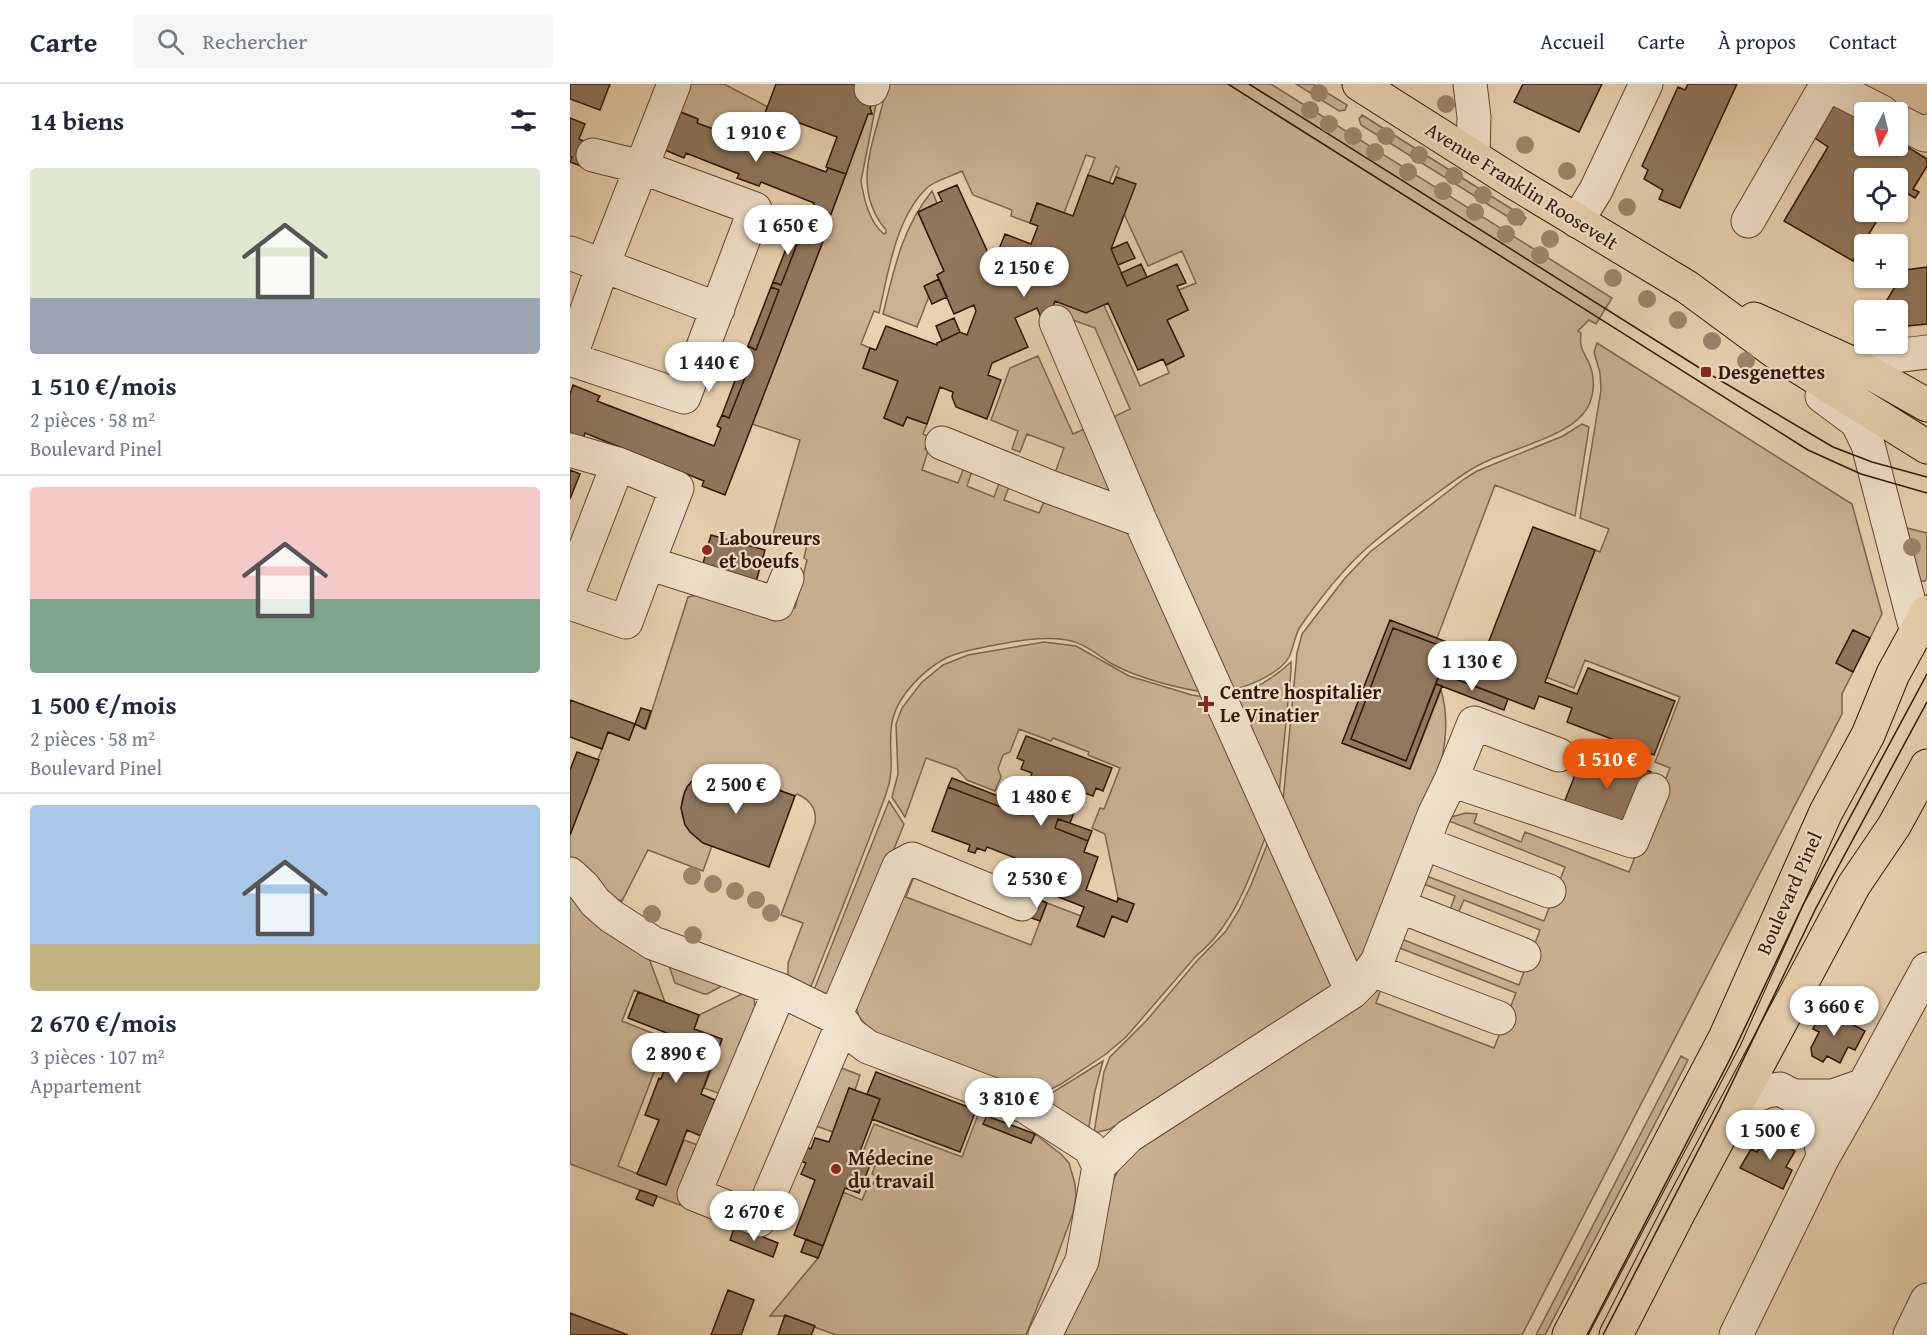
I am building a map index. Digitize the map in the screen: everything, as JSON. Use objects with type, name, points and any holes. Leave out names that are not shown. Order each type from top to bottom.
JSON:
[{"type":"main road","name":"Avenue Franklin Roosevelt","points":[[1359,84],[1687,287],[1778,354],[1927,447]]},
{"type":"main road","name":"Avenue Franklin Roosevelt","points":[[1687,287],[1858,366],[1927,405]]},
{"type":"main road","name":"Boulevard Pinel","points":[[1569,1335],[1725,1038],[1826,812],[1868,735],[1893,674],[1922,622]]},
{"type":"main road","points":[[1616,1335],[1854,885],[1894,826],[1927,766]]},
{"type":"street","points":[[593,155],[641,167],[755,208],[684,398],[570,358],[603,265],[641,167],[674,84]]},
{"type":"street","points":[[1470,84],[1474,117],[1473,156]]},
{"type":"street","points":[[1577,220],[1596,190],[1646,84]]},
{"type":"street","points":[[1748,220],[1827,84],[1862,102]]},
{"type":"street","points":[[1908,126],[1924,135],[1927,131]]},
{"type":"street","points":[[570,253],[718,309]]},
{"type":"street","points":[[1056,322],[1140,520],[1362,981],[1499,1018]]},
{"type":"street","points":[[1858,366],[1870,358],[1927,352]]},
{"type":"street","name":"Avenue Franklin Roosevelt","points":[[1778,354],[1796,377],[1857,422],[1868,445],[1922,622]]},
{"type":"street","points":[[942,443],[1050,487],[1140,520]]},
{"type":"street","points":[[570,450],[618,464],[677,488],[626,622],[570,603]]},
{"type":"street","points":[[570,588],[618,464]]},
{"type":"street","points":[[648,563],[777,604],[787,578]]},
{"type":"street","points":[[1045,1335],[1082,1261],[1099,1166],[1129,1137],[1362,981],[1399,906],[1474,723],[1559,755]]},
{"type":"street","points":[[1451,780],[1632,841],[1653,790]]},
{"type":"street","points":[[1424,843],[1548,891]]},
{"type":"street","points":[[780,990],[694,1194],[759,1220],[842,1025],[899,866],[912,859],[1022,904]]},
{"type":"street","points":[[570,873],[585,887],[595,902],[611,916],[653,943],[780,990],[842,1025],[868,1047],[1026,1107],[1090,1148],[1099,1166]]},
{"type":"street","points":[[1399,906],[1524,955]]},
{"type":"street","points":[[1736,1335],[1823,1157],[1927,969]]},
{"type":"street","points":[[1784,1015],[1776,1060],[1786,1093],[1818,1124],[1823,1157]]},
{"type":"street","points":[[1732,1114],[1751,1097],[1767,1091],[1833,1096],[1864,1085]]},
{"type":"street","points":[[1910,1335],[1927,1300]]},
{"type":"shaded area","points":[[687,84],[724,84],[768,107],[755,140],[750,143],[697,123],[698,119],[677,110]]},
{"type":"shaded area","points":[[880,84],[861,181],[871,217],[884,234],[886,230],[875,213],[869,195],[867,177],[869,158],[887,84],[1271,84],[1612,298],[1596,324],[1589,320],[1578,331],[1581,333],[1581,345],[1591,369],[1593,382],[1592,396],[1583,414],[1563,430],[1470,470],[1403,519],[1349,565],[1331,586],[1300,627],[1291,653],[1284,664],[1261,680],[1226,691],[1109,419],[1130,409],[1095,328],[1051,312],[1055,301],[1104,305],[1140,386],[1169,373],[1166,365],[1184,356],[1167,320],[1188,310],[1179,290],[1196,283],[1182,251],[1148,266],[1124,214],[1135,184],[1116,177],[1119,168],[1116,166],[1109,183],[1088,175],[1095,158],[1086,155],[1064,213],[1037,203],[1030,223],[1011,216],[1012,210],[973,195],[962,171],[928,187],[908,213],[901,229],[890,263],[879,313],[874,311],[861,344],[870,348],[863,368],[898,381],[884,418],[903,426],[907,417],[927,424],[923,434],[929,437],[925,449],[928,451],[922,470],[958,483],[965,465],[973,468],[967,486],[994,497],[1001,478],[1011,482],[1004,500],[1039,513],[1047,495],[1131,529],[1210,693],[1136,675],[1114,665],[1080,644],[1057,639],[1019,641],[968,650],[946,658],[930,669],[907,691],[896,709],[891,728],[891,774],[886,794],[810,989],[788,976],[788,963],[803,923],[781,915],[815,823],[814,809],[802,796],[797,794],[795,796],[730,772],[712,772],[698,777],[688,786],[683,798],[682,812],[686,825],[696,837],[712,846],[703,871],[648,850],[622,901],[604,895],[586,871],[570,858],[570,835],[608,732],[629,740],[635,724],[646,729],[688,597],[710,592],[768,608],[795,608],[807,560],[804,558],[807,544],[773,534],[800,440],[752,424],[827,231],[831,214],[868,114],[872,114],[870,108]]},
{"type":"shaded area","points":[[1296,84],[1313,84],[1347,105],[1345,110],[1339,111]]},
{"type":"shaded area","points":[[1362,115],[1526,218],[1521,225],[1361,125],[1359,119]]},
{"type":"shaded area","points":[[932,191],[937,203],[918,212],[944,271],[937,275],[939,279],[925,286],[929,296],[917,327],[883,314],[895,265],[906,234],[913,220],[922,205]]},
{"type":"shaded area","points":[[1597,343],[1852,504],[1882,614],[1870,638],[1853,630],[1836,663],[1853,672],[1842,694],[1842,714],[1522,1335],[1059,1335],[1115,1176],[1129,1152],[1382,986],[1376,1003],[1494,1048],[1516,993],[1397,947],[1399,938],[1519,985],[1540,930],[1464,900],[1456,918],[1448,915],[1455,896],[1421,883],[1424,875],[1544,921],[1565,867],[1444,819],[1466,813],[1477,814],[1474,823],[1521,842],[1525,832],[1629,872],[1670,768],[1655,762],[1680,697],[1585,660],[1574,688],[1546,677],[1595,550],[1600,552],[1609,529],[1580,518],[1601,390],[1600,373],[1594,352]]},
{"type":"shaded area","points":[[1038,356],[1073,434],[1091,426],[1121,497],[1054,476],[1064,448],[1027,434],[1020,452],[1012,449],[1018,431],[991,420],[1010,368]]},
{"type":"shaded area","points":[[1582,424],[1589,427],[1575,516],[1495,485],[1437,638],[1390,621],[1342,743],[1410,769],[1441,690],[1446,717],[1445,744],[1441,762],[1366,955],[1355,964],[1282,812],[1297,653],[1302,634],[1345,578],[1370,552],[1464,479],[1477,471],[1563,436]]},
{"type":"shaded area","points":[[1899,526],[1927,533],[1927,578],[1925,581],[1918,582]]},
{"type":"shaded area","points":[[1044,642],[1076,646],[1129,676],[1192,695],[1212,698],[1270,825],[1241,896],[1232,913],[1210,943],[1126,1037],[1106,1054],[1061,1084],[1034,1098],[891,1043],[870,1029],[859,1017],[856,1006],[909,878],[913,879],[906,897],[1031,945],[1047,903],[1081,916],[1077,927],[1104,937],[1112,916],[1127,922],[1134,905],[1118,898],[1105,834],[1092,828],[1100,808],[1104,809],[1120,768],[1088,755],[1089,752],[1053,738],[1051,741],[1019,729],[1010,752],[1003,755],[998,769],[1001,777],[995,791],[967,780],[957,769],[926,758],[905,817],[892,797],[898,774],[896,724],[902,708],[921,683],[943,665],[968,655]]},
{"type":"shaded area","points":[[1291,662],[1278,804],[1229,696],[1262,684]]},
{"type":"shaded area","points":[[889,801],[904,824],[838,988],[828,994],[814,990]]},
{"type":"shaded area","points":[[1273,830],[1331,986],[1323,995],[1110,1129],[1094,1133],[1104,1072],[1110,1057],[1147,1020],[1196,962],[1226,931],[1251,885]]},
{"type":"shaded area","points":[[570,890],[647,953],[665,1002],[634,990],[622,1021],[667,1039],[618,1166],[666,1185],[684,1140],[703,1147],[680,1205],[570,1164]]},
{"type":"shaded area","points":[[669,966],[722,986],[704,994],[675,983]]},
{"type":"shaded area","points":[[742,994],[754,998],[755,1007],[722,1092],[718,1093],[704,1088],[722,1040],[694,1029],[699,1015]]},
{"type":"shaded area","points":[[1681,1056],[1688,1060],[1545,1335],[1536,1335]]},
{"type":"shaded area","points":[[1103,1061],[1088,1132],[1039,1101]]},
{"type":"shaded area","points":[[836,1066],[860,1075],[855,1090],[849,1088],[833,1132],[816,1126]]},
{"type":"shaded area","points":[[979,1112],[987,1116],[984,1124],[1031,1143],[1035,1134],[1069,1163],[1075,1184],[1076,1197],[1073,1213],[1026,1335],[836,1335],[785,1316],[770,1316],[818,1258],[843,1192],[862,1200],[868,1186],[872,1187],[876,1176],[872,1174],[878,1158],[863,1152],[874,1124],[962,1157]]},
{"type":"building","points":[[570,84],[610,84],[600,110],[570,99]]},
{"type":"building","points":[[776,84],[866,84],[875,97],[870,108],[872,114],[868,114],[846,174],[826,167],[837,137],[778,115],[766,144],[755,140]]},
{"type":"building","points":[[1523,84],[1602,84],[1579,132],[1514,102]]},
{"type":"building","points":[[1688,84],[1737,84],[1680,208],[1659,199],[1663,190],[1644,179],[1648,170],[1642,166],[1678,87],[1685,90]]},
{"type":"building","points":[[1834,105],[1854,116],[1854,156],[1908,156],[1908,147],[1927,159],[1927,166],[1913,189],[1919,192],[1915,198],[1908,194],[1908,168],[1854,168],[1854,222],[1876,222],[1869,234],[1854,234],[1853,261],[1784,221],[1828,147],[1815,138]]},
{"type":"building","points":[[680,112],[698,119],[697,123],[750,143],[752,139],[774,147],[772,152],[826,172],[828,168],[846,174],[831,214],[813,207],[814,203],[761,182],[759,186],[737,178],[739,174],[686,153],[684,158],[665,150]]},
{"type":"building","points":[[570,118],[585,124],[579,139],[590,144],[581,166],[570,162],[572,157],[570,157]]},
{"type":"building","points":[[1088,175],[1113,184],[1116,177],[1136,184],[1111,249],[1127,286],[1177,264],[1186,283],[1177,286],[1188,310],[1167,320],[1184,356],[1166,365],[1163,359],[1138,370],[1108,303],[1086,313],[1055,301],[1045,327],[1037,308],[1015,318],[1028,347],[992,363],[988,375],[1001,380],[987,419],[956,407],[952,397],[953,392],[940,387],[927,424],[907,417],[903,426],[884,418],[898,381],[863,368],[870,348],[876,350],[886,326],[937,345],[960,332],[967,335],[976,311],[974,305],[954,314],[937,275],[944,271],[918,212],[942,201],[938,193],[957,185],[990,257],[997,254],[1005,234],[1031,244],[1038,226],[1030,223],[1037,203],[1073,216]]},
{"type":"building","points":[[797,219],[827,231],[725,495],[702,486],[704,481],[585,433],[583,439],[570,434],[570,394],[573,385],[600,396],[597,401],[714,446],[721,428],[717,426],[722,415],[729,418],[752,360],[744,357],[748,346],[756,350],[779,290],[771,287],[773,282],[781,285],[803,229],[795,226]]},
{"type":"building","points":[[795,226],[803,229],[781,285],[773,282]]},
{"type":"building","points":[[1127,242],[1135,258],[1118,265],[1111,249]]},
{"type":"building","points":[[1141,264],[1147,277],[1127,286],[1121,273]]},
{"type":"building","points":[[1927,267],[1927,324],[1908,326],[1908,300],[1887,300],[1894,288],[1908,288],[1908,270]]},
{"type":"building","points":[[939,279],[947,297],[932,304],[924,286]]},
{"type":"building","points":[[771,287],[779,290],[756,350],[748,346]]},
{"type":"building","points":[[954,318],[960,332],[942,341],[936,326]]},
{"type":"building","points":[[734,346],[747,350],[742,363],[729,358]]},
{"type":"building","points":[[744,357],[752,360],[729,418],[722,415]]},
{"type":"building","points":[[570,470],[580,474],[570,499]]},
{"type":"building","points":[[1533,527],[1595,550],[1545,682],[1577,694],[1588,668],[1675,701],[1654,755],[1567,722],[1572,708],[1539,696],[1534,709],[1472,685]]},
{"type":"building","points":[[711,535],[765,550],[756,582],[702,567]]},
{"type":"building","points":[[1390,620],[1457,646],[1446,675],[1440,673],[1449,649],[1393,628],[1351,739],[1406,761],[1436,684],[1442,686],[1410,769],[1342,743]]},
{"type":"building","points":[[1393,628],[1449,649],[1406,761],[1351,739]]},
{"type":"building","points":[[1853,630],[1870,638],[1853,672],[1836,663]]},
{"type":"building","points":[[1440,673],[1508,699],[1504,710],[1436,684]]},
{"type":"building","points":[[570,700],[635,724],[629,740],[608,732],[602,749],[570,737]]},
{"type":"building","points":[[641,708],[651,711],[645,729],[635,724]]},
{"type":"building","points":[[1026,736],[1112,768],[1103,791],[1096,788],[1093,796],[1082,792],[1070,823],[1058,819],[1055,828],[1088,841],[1084,852],[1098,857],[1086,890],[1117,902],[1118,898],[1134,904],[1127,922],[1112,916],[1104,937],[1077,926],[1084,907],[1051,894],[1059,875],[987,847],[985,851],[977,848],[975,853],[968,851],[970,845],[932,831],[948,787],[1022,815],[1028,800],[1023,798],[1032,773],[1021,769],[1024,761],[1017,758]]},
{"type":"building","points":[[1586,747],[1651,772],[1627,834],[1562,808]]},
{"type":"building","points":[[577,752],[599,760],[570,835],[570,770]]},
{"type":"building","points":[[723,770],[795,796],[769,867],[703,843],[685,825],[681,808],[687,787],[705,773]]},
{"type":"building","points":[[952,778],[1026,807],[1022,815],[948,787]]},
{"type":"building","points":[[1058,819],[1092,831],[1088,841],[1055,828]]},
{"type":"building","points":[[1034,897],[1047,903],[1040,921],[1026,916]]},
{"type":"building","points":[[638,992],[699,1015],[694,1029],[722,1039],[701,1094],[715,1100],[701,1136],[687,1130],[666,1185],[637,1174],[659,1120],[645,1115],[659,1078],[661,1079],[667,1062],[669,1063],[672,1056],[670,1055],[677,1037],[628,1018]]},
{"type":"building","points":[[1823,1009],[1865,1031],[1855,1050],[1848,1047],[1840,1063],[1827,1056],[1823,1062],[1812,1056],[1811,1048],[1819,1032],[1813,1029]]},
{"type":"building","points":[[876,1072],[976,1110],[960,1152],[872,1119],[880,1099],[867,1094]]},
{"type":"building","name":"Médecine du travail","points":[[849,1088],[880,1099],[859,1154],[872,1160],[859,1193],[845,1188],[823,1246],[794,1235],[815,1180],[801,1174],[806,1163],[800,1161],[805,1146],[811,1149],[815,1138],[829,1142]]},
{"type":"building","points":[[987,1116],[1035,1134],[1031,1143],[983,1124]]},
{"type":"building","points":[[1773,1132],[1784,1138],[1781,1144],[1795,1151],[1786,1167],[1792,1170],[1783,1189],[1740,1168],[1751,1149],[1757,1152],[1766,1135]]},
{"type":"building","points":[[640,1190],[657,1196],[653,1206],[636,1199]]},
{"type":"building","points":[[735,1226],[778,1243],[773,1257],[730,1240]]},
{"type":"building","points":[[806,1239],[823,1246],[818,1258],[801,1252]]},
{"type":"building","points":[[728,1290],[754,1300],[741,1335],[711,1335]]},
{"type":"building","points":[[570,1313],[628,1335],[570,1335]]},
{"type":"building","points":[[785,1315],[815,1326],[811,1335],[778,1335]]},
{"type":"tram line","points":[[1228,84],[1808,450],[1861,474],[1927,493]]},
{"type":"tram line","points":[[1249,84],[1706,372],[1833,447],[1872,462],[1927,477]]},
{"type":"tram line","points":[[1587,1335],[1730,1059],[1803,905],[1927,674]]},
{"type":"tram line","points":[[1603,1335],[1719,1110],[1816,908],[1927,702]]},
{"type":"place","name":"Desgenettes","points":[[1706,372]]},
{"type":"place","name":"Laboureurs et boeufs","points":[[707,550]]},
{"type":"place","name":"Centre hospitalier Le Vinatier","points":[[1206,704]]},
{"type":"place","name":"Médecine du travail","points":[[836,1169]]}]
